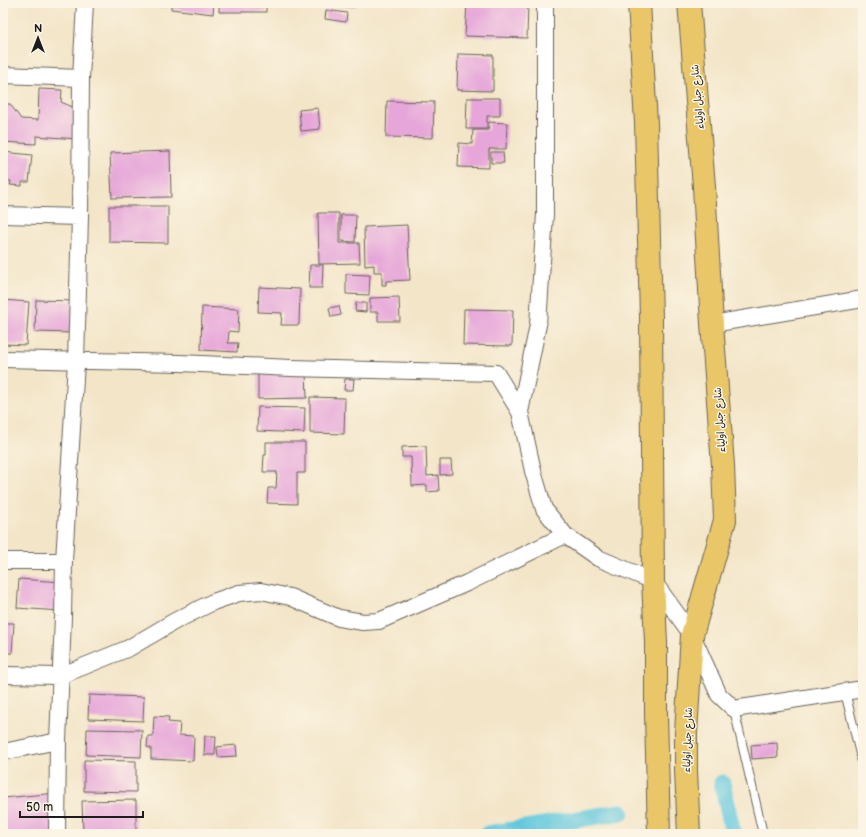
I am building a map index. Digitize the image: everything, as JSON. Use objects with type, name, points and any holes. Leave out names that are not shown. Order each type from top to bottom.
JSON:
[{"type":"highway","points":[[639,3],[646,123],[651,317],[656,736],[659,834]]},
{"type":"highway","name":"شارع جبل اولياء","points":[[689,3],[704,187],[712,324],[723,465],[725,520],[692,635],[686,733],[689,834]]},
{"type":"street","points":[[57,834],[58,740],[64,561],[76,362],[80,217],[81,78],[85,3]]},
{"type":"street","points":[[520,412],[538,326],[545,214],[546,3]]},
{"type":"street","points":[[3,75],[81,78]]},
{"type":"street","points":[[3,215],[80,217]]},
{"type":"street","points":[[712,324],[863,299]]},
{"type":"street","points":[[3,359],[496,373],[520,412],[533,471],[544,509],[565,535],[598,558],[654,581],[692,635],[719,695],[734,709],[863,689]]},
{"type":"street","points":[[3,675],[60,676],[129,648],[181,618],[213,602],[239,593],[261,591],[290,598],[339,618],[363,622],[380,621],[467,583],[565,535]]},
{"type":"street","points":[[3,561],[64,561]]},
{"type":"street","points":[[3,752],[58,740]]},
{"type":"lane","points":[[845,692],[863,766]]},
{"type":"lane","points":[[734,709],[763,834]]},
{"type":"building","points":[[166,3],[166,6],[137,4]]},
{"type":"building","points":[[171,3],[214,3],[213,14],[171,9]]},
{"type":"building","points":[[219,3],[266,3],[266,12],[219,12]]},
{"type":"building","points":[[328,3],[355,3],[355,7],[328,6]]},
{"type":"building","points":[[467,3],[528,3],[527,38],[465,36]]},
{"type":"building","points":[[326,10],[347,13],[346,22],[325,19]]},
{"type":"building","points":[[458,54],[493,55],[493,91],[457,90]]},
{"type":"building","points":[[39,89],[62,90],[61,102],[75,108],[78,139],[36,136],[36,144],[3,142],[3,104],[10,104],[21,119],[38,120]]},
{"type":"building","points":[[467,98],[500,98],[500,116],[487,116],[487,129],[466,129]]},
{"type":"building","points":[[387,101],[434,102],[433,138],[386,137]]},
{"type":"building","points":[[318,108],[320,129],[301,131],[299,110]]},
{"type":"building","points":[[489,122],[507,123],[506,149],[489,149],[489,168],[458,167],[459,143],[472,144],[473,130],[488,130]]},
{"type":"building","points":[[170,151],[171,197],[112,198],[110,153]]},
{"type":"building","points":[[3,152],[32,155],[29,182],[22,182],[22,186],[10,185],[11,181],[3,180]]},
{"type":"building","points":[[491,152],[503,152],[504,163],[491,163]]},
{"type":"building","points":[[109,206],[168,206],[168,243],[109,242]]},
{"type":"building","points":[[318,213],[339,213],[339,243],[359,243],[360,263],[319,264]]},
{"type":"building","points":[[341,215],[356,215],[355,242],[341,241]]},
{"type":"building","points":[[407,225],[410,280],[386,281],[386,285],[382,285],[382,272],[374,272],[374,265],[365,266],[364,227]]},
{"type":"building","points":[[310,265],[323,265],[322,288],[309,288]]},
{"type":"building","points":[[346,274],[370,275],[369,295],[346,294]]},
{"type":"building","points":[[259,287],[300,289],[299,325],[281,325],[282,313],[258,312]]},
{"type":"building","points":[[399,297],[400,321],[378,321],[378,312],[370,312],[370,298]]},
{"type":"building","points":[[3,300],[29,302],[26,345],[3,344]]},
{"type":"building","points":[[36,300],[75,301],[74,333],[35,332]]},
{"type":"building","points":[[356,303],[366,303],[366,312],[355,311]]},
{"type":"building","points":[[339,306],[341,315],[331,317],[329,308]]},
{"type":"building","points":[[202,307],[239,309],[238,332],[229,331],[228,343],[238,343],[237,352],[201,350]]},
{"type":"building","points":[[464,309],[513,310],[512,346],[463,345]]},
{"type":"building","points":[[306,372],[307,398],[258,399],[258,373]]},
{"type":"building","points":[[345,379],[354,379],[353,390],[344,390]]},
{"type":"building","points":[[310,397],[345,398],[344,434],[310,433]]},
{"type":"building","points":[[258,407],[305,408],[304,433],[257,431]]},
{"type":"building","points":[[266,442],[305,442],[305,473],[297,473],[297,504],[267,503],[268,488],[276,488],[277,472],[263,472],[264,455],[266,455]]},
{"type":"building","points":[[426,446],[427,476],[438,475],[439,491],[427,492],[427,485],[412,486],[411,457],[402,457],[402,447]]},
{"type":"building","points":[[440,460],[451,460],[452,474],[440,475]]},
{"type":"building","points":[[19,579],[62,582],[60,611],[17,608]]},
{"type":"building","points":[[3,617],[5,617],[4,623],[14,623],[12,653],[3,653]]},
{"type":"building","points":[[89,695],[144,697],[143,721],[88,719]]},
{"type":"building","points":[[154,716],[169,717],[168,722],[180,723],[179,735],[194,736],[193,761],[151,759],[151,748],[147,747],[148,736],[153,736]]},
{"type":"building","points":[[87,729],[142,730],[141,757],[86,755]]},
{"type":"building","points":[[205,736],[216,736],[215,755],[204,755]]},
{"type":"building","points":[[777,743],[778,757],[752,759],[751,745]]},
{"type":"building","points":[[236,745],[237,756],[218,757],[217,747]]},
{"type":"building","points":[[84,760],[136,761],[136,792],[84,791]]},
{"type":"building","points":[[57,793],[57,834],[3,834],[3,798]]},
{"type":"building","points":[[136,800],[136,833],[83,833],[82,801]]},
{"type":"waterway","points":[[722,783],[733,834]]},
{"type":"waterway","points":[[488,834],[621,812]]}]
